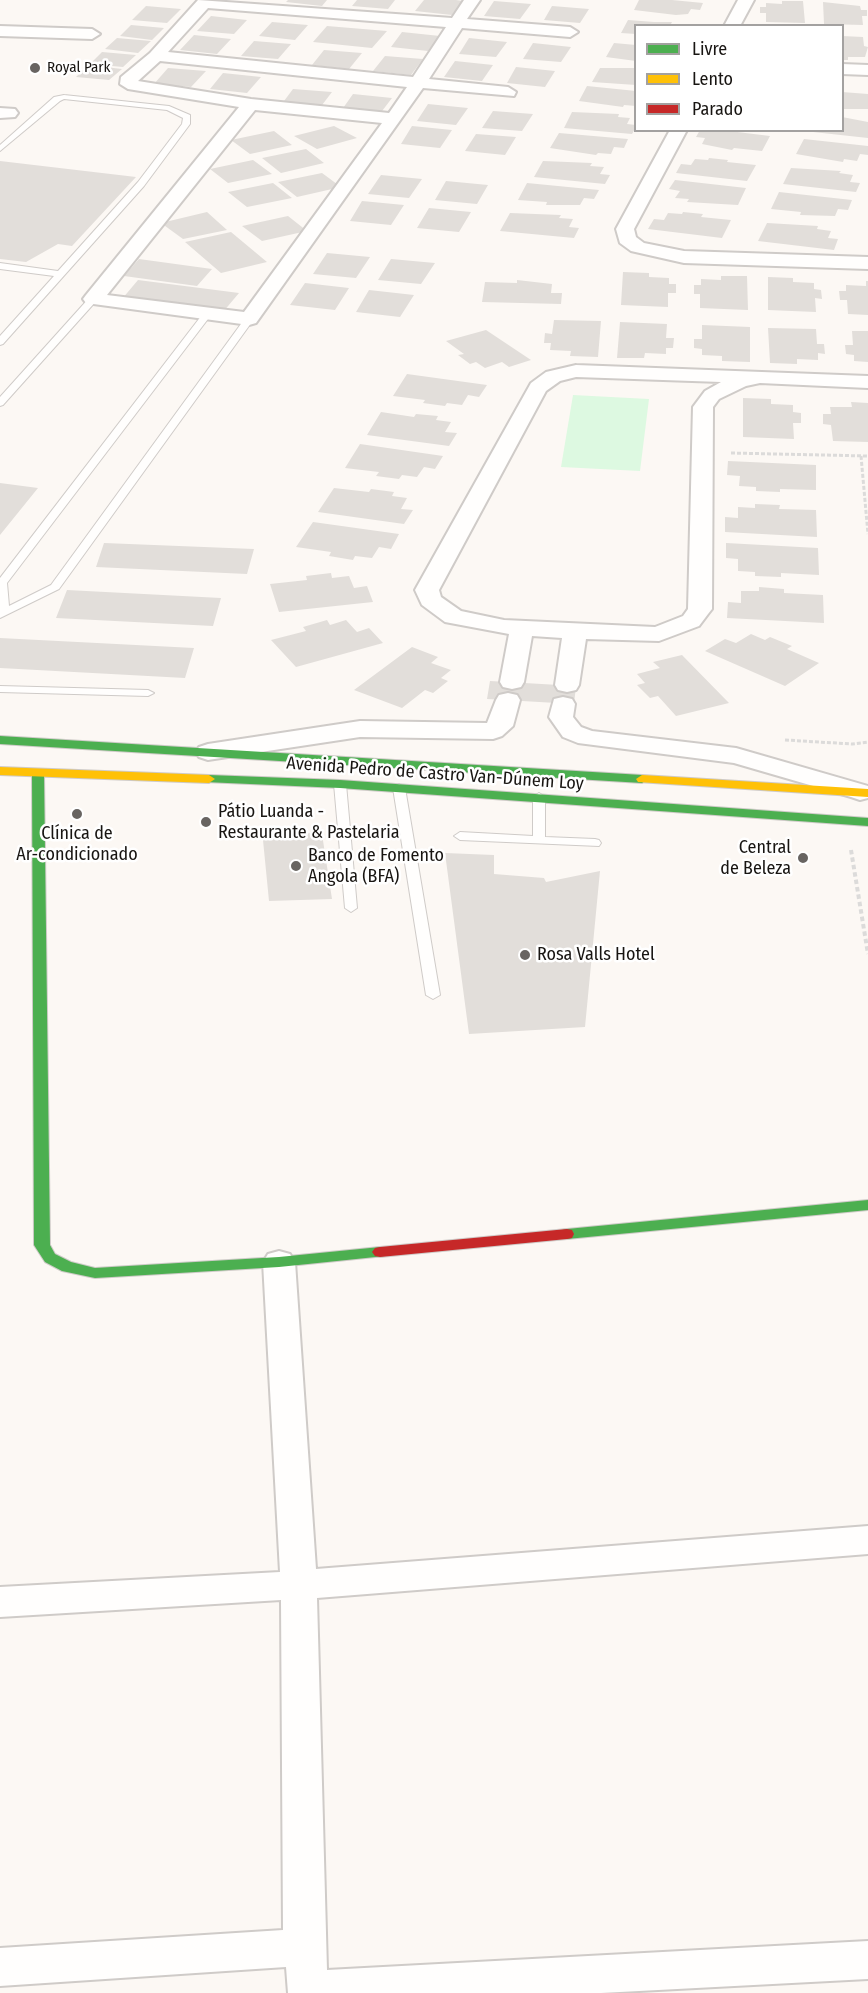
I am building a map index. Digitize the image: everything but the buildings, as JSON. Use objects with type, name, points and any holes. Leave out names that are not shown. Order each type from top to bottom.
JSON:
[{"type":"main road","name":"Avenida Pedro de Castro Van-Dúnem Loy","points":[[0,741],[865,793]]},
{"type":"main road","name":"Avenida Pedro de Castro Van-Dúnem Loy","points":[[0,771],[340,784],[868,822]]},
{"type":"main road","points":[[38,773],[42,1245],[50,1258],[67,1267],[95,1273],[279,1262],[868,1205]]},
{"type":"street","points":[[93,299],[249,319],[394,119],[456,21],[472,0]]},
{"type":"street","points":[[733,24],[746,0]]},
{"type":"street","points":[[394,119],[251,104],[128,84],[127,81],[156,56],[205,2],[570,32]]},
{"type":"street","points":[[0,31],[92,34]]},
{"type":"street","points":[[156,56],[508,92]]},
{"type":"street","points":[[844,69],[868,70]]},
{"type":"street","points":[[93,299],[251,104]]},
{"type":"street","points":[[678,132],[625,229],[627,239],[638,247],[684,257],[868,263]]},
{"type":"street","points":[[760,377],[740,381],[726,387],[712,395],[703,407],[700,609],[691,621],[659,634],[522,628],[453,617],[430,600],[427,590],[538,387],[553,376],[576,371],[760,377],[868,382]]},
{"type":"street","points":[[638,373],[685,390],[703,407]]},
{"type":"street","points":[[206,752],[360,729],[493,731],[500,726],[510,691],[522,628]]},
{"type":"street","points":[[575,631],[561,717],[572,732],[587,738],[736,756],[865,793]]},
{"type":"street","points":[[279,1262],[299,1585],[304,1947],[309,1992],[868,1960]]},
{"type":"street","points":[[0,1602],[299,1585],[868,1540]]},
{"type":"street","points":[[0,1967],[304,1947]]},
{"type":"lane","points":[[0,149],[57,99],[64,97],[169,108],[187,117],[186,124],[141,184],[0,342]]},
{"type":"lane","points":[[0,266],[61,273]]},
{"type":"lane","points":[[0,403],[93,299]]},
{"type":"lane","points":[[208,314],[1,584],[2,613],[55,587],[249,319]]},
{"type":"lane","points":[[0,689],[148,693]]},
{"type":"lane","points":[[340,784],[351,908]]},
{"type":"lane","points":[[399,788],[433,994]]},
{"type":"lane","points":[[539,797],[539,840]]},
{"type":"lane","points":[[460,836],[595,843]]},
{"type":"path","points":[[703,452],[868,456]]},
{"type":"path","points":[[861,456],[868,534]]},
{"type":"path","points":[[851,850],[868,954]]},
{"type":"green space","points":[[573,395],[649,399],[640,471],[561,467]]},
{"type":"traffic: fast","points":[[0,740],[642,779]]},
{"type":"traffic: fast","points":[[38,773],[42,1245],[50,1258],[67,1267],[95,1273],[279,1262],[380,1252]]},
{"type":"traffic: fast","points":[[209,779],[340,784],[868,822]]},
{"type":"traffic: fast","points":[[567,1234],[868,1205]]},
{"type":"traffic: slow","points":[[0,771],[209,779]]},
{"type":"traffic: slow","points":[[642,779],[868,793]]},
{"type":"traffic: jam","points":[[380,1252],[567,1234]]},
{"type":"place","name":"Royal Park","points":[[35,68]]},
{"type":"place","name":"Clínica de Ar-condicionado","points":[[77,814]]},
{"type":"place","name":"Pátio Luanda - Restaurante & Pastelaria","points":[[206,822]]},
{"type":"place","name":"Central de Beleza","points":[[803,858]]},
{"type":"place","name":"Banco de Fomento Angola (BFA)","points":[[296,866]]},
{"type":"place","name":"Rosa Valls Hotel","points":[[525,955]]}]
